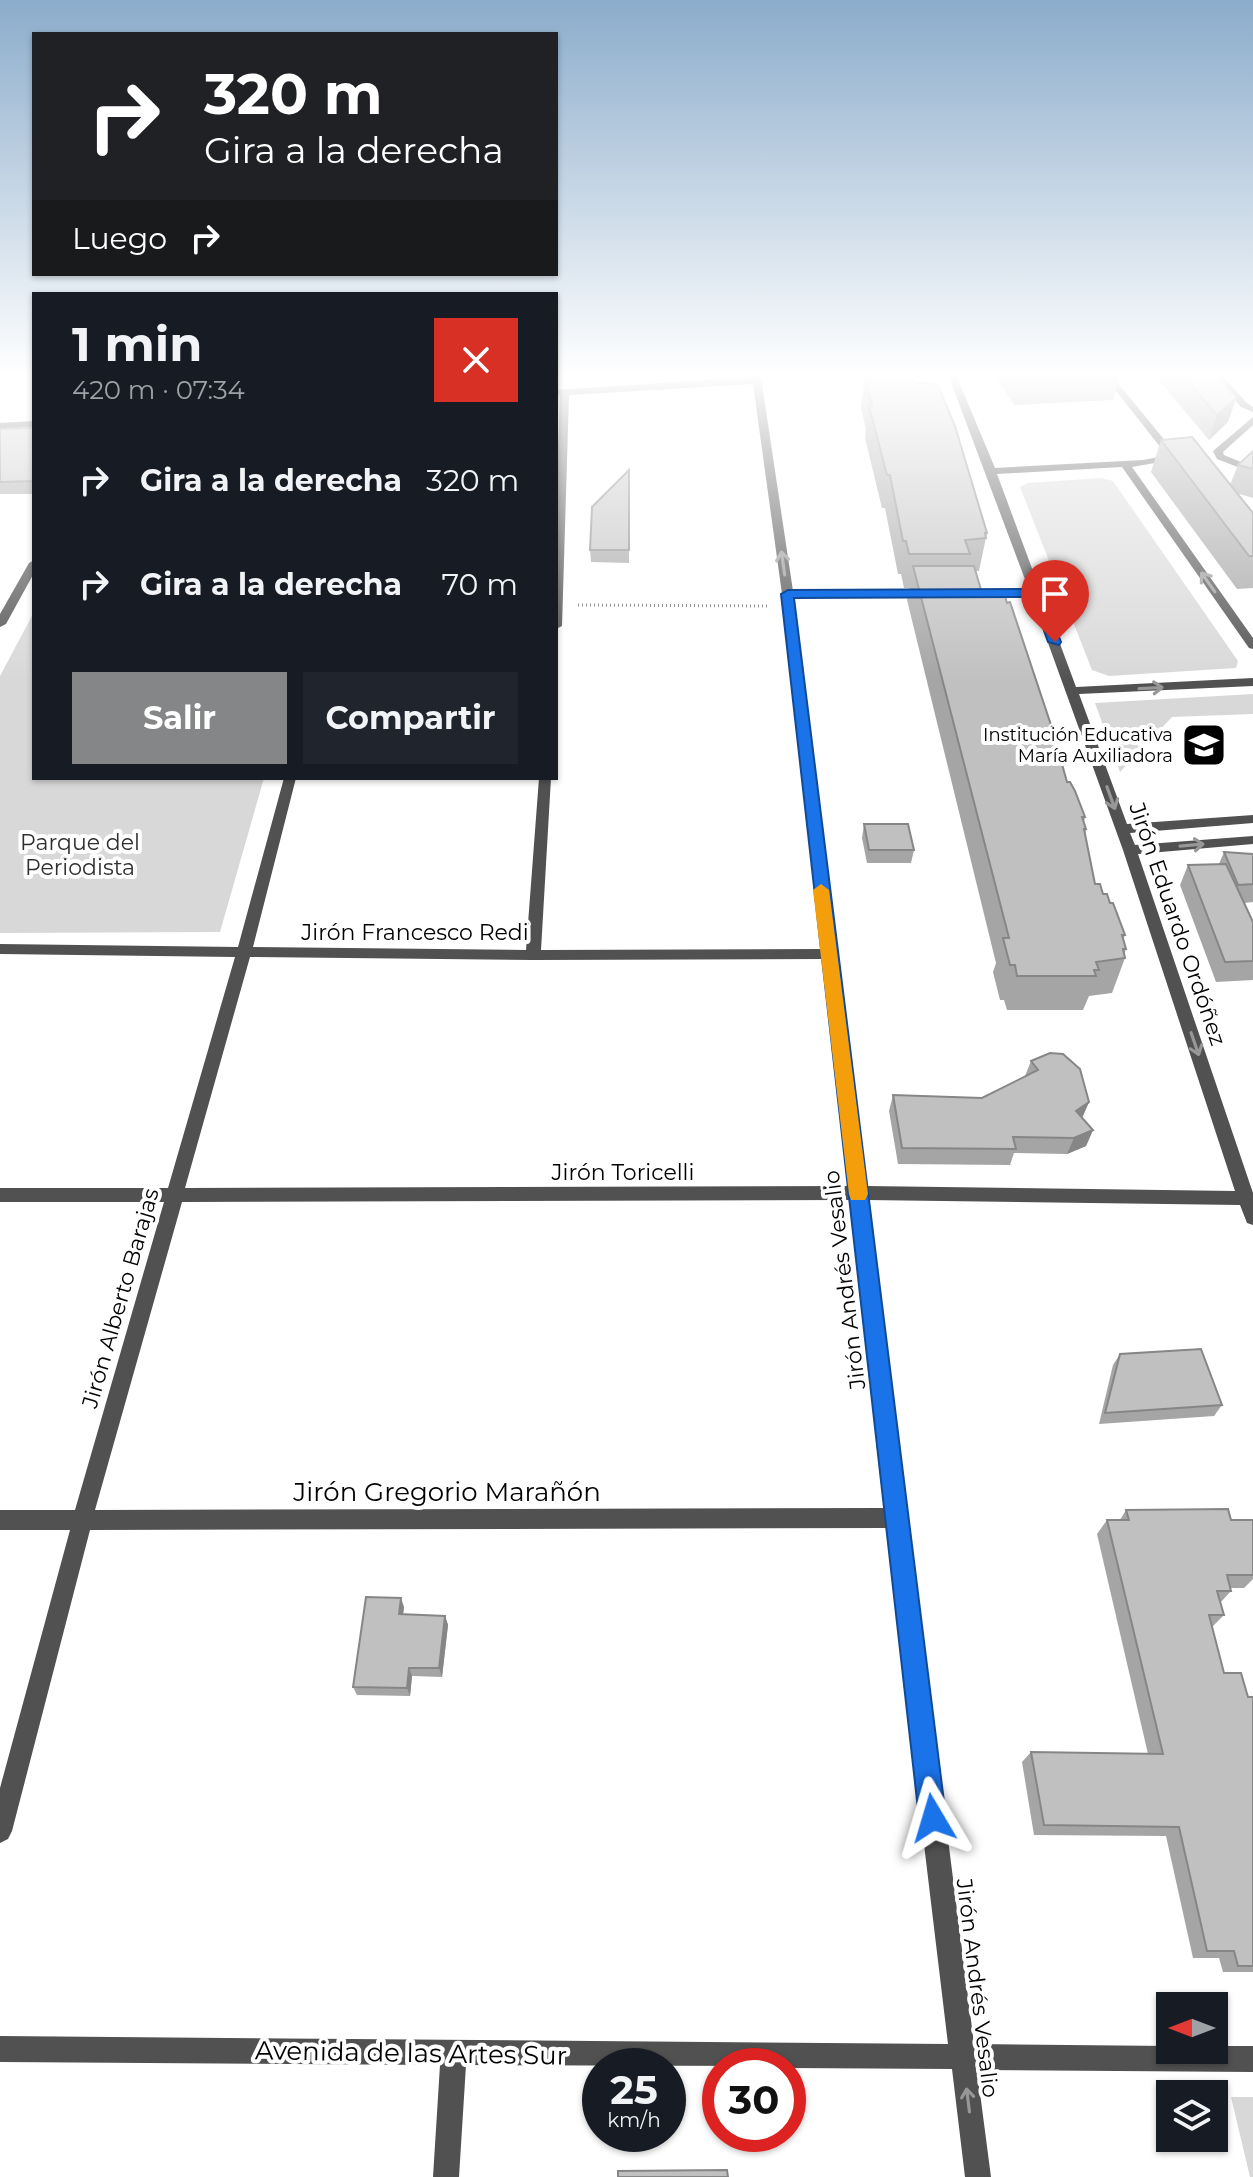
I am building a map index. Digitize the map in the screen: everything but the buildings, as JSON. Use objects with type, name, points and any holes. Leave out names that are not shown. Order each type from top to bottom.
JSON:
[{"type":"street","points":[[558,605],[560,479]]},
{"type":"street","name":"Jirón Andrés Vesalio","points":[[771,479],[788,600],[895,1518],[978,2177]]},
{"type":"street","name":"Jirón Eduardo Ordóñez","points":[[994,479],[1123,829],[1253,1218]]},
{"type":"street","points":[[1135,479],[1253,646]]},
{"type":"street","points":[[0,624],[32,567]]},
{"type":"street","points":[[788,600],[1037,593]]},
{"type":"street","points":[[1073,691],[1253,682]]},
{"type":"street","name":"Jirón Alberto Barajas","points":[[0,1831],[82,1521],[244,952],[289,780]]},
{"type":"street","points":[[533,955],[545,780]]},
{"type":"street","points":[[1123,829],[1253,819]]},
{"type":"street","points":[[1130,850],[1253,840]]},
{"type":"street","name":"Jirón Francesco Redi","points":[[0,949],[533,955],[829,954]]},
{"type":"street","name":"Jirón Toricelli","points":[[0,1195],[858,1193],[1247,1198]]},
{"type":"street","name":"Jirón Gregorio Marañón","points":[[0,1520],[895,1518]]},
{"type":"street","name":"Avenida de las Artes Sur","points":[[0,2049],[1253,2059]]},
{"type":"street","points":[[446,2177],[454,2053]]},
{"type":"path","points":[[558,605],[788,600]]},
{"type":"green space","points":[[1092,479],[1113,481],[1238,661],[1236,668],[1109,676],[1092,670],[1020,487],[1028,483]]},
{"type":"green space","name":"Parque del Periodista","points":[[32,616],[32,780],[263,780],[220,932],[0,933],[0,676]]},
{"type":"green space","points":[[1253,694],[1253,714],[1172,717],[1120,772],[1095,703]]},
{"type":"green space","points":[[1231,2097],[1253,2097],[1253,2177],[1250,2177]]},
{"type":"slow traffic","points":[[821,890],[858,1194]]},
{"type":"place","name":"Institución Educativa María Auxiliadora","points":[[1204,745]]},
{"type":"route","points":[[933,1818],[895,1518],[788,594],[1037,593],[1055,642]]}]
